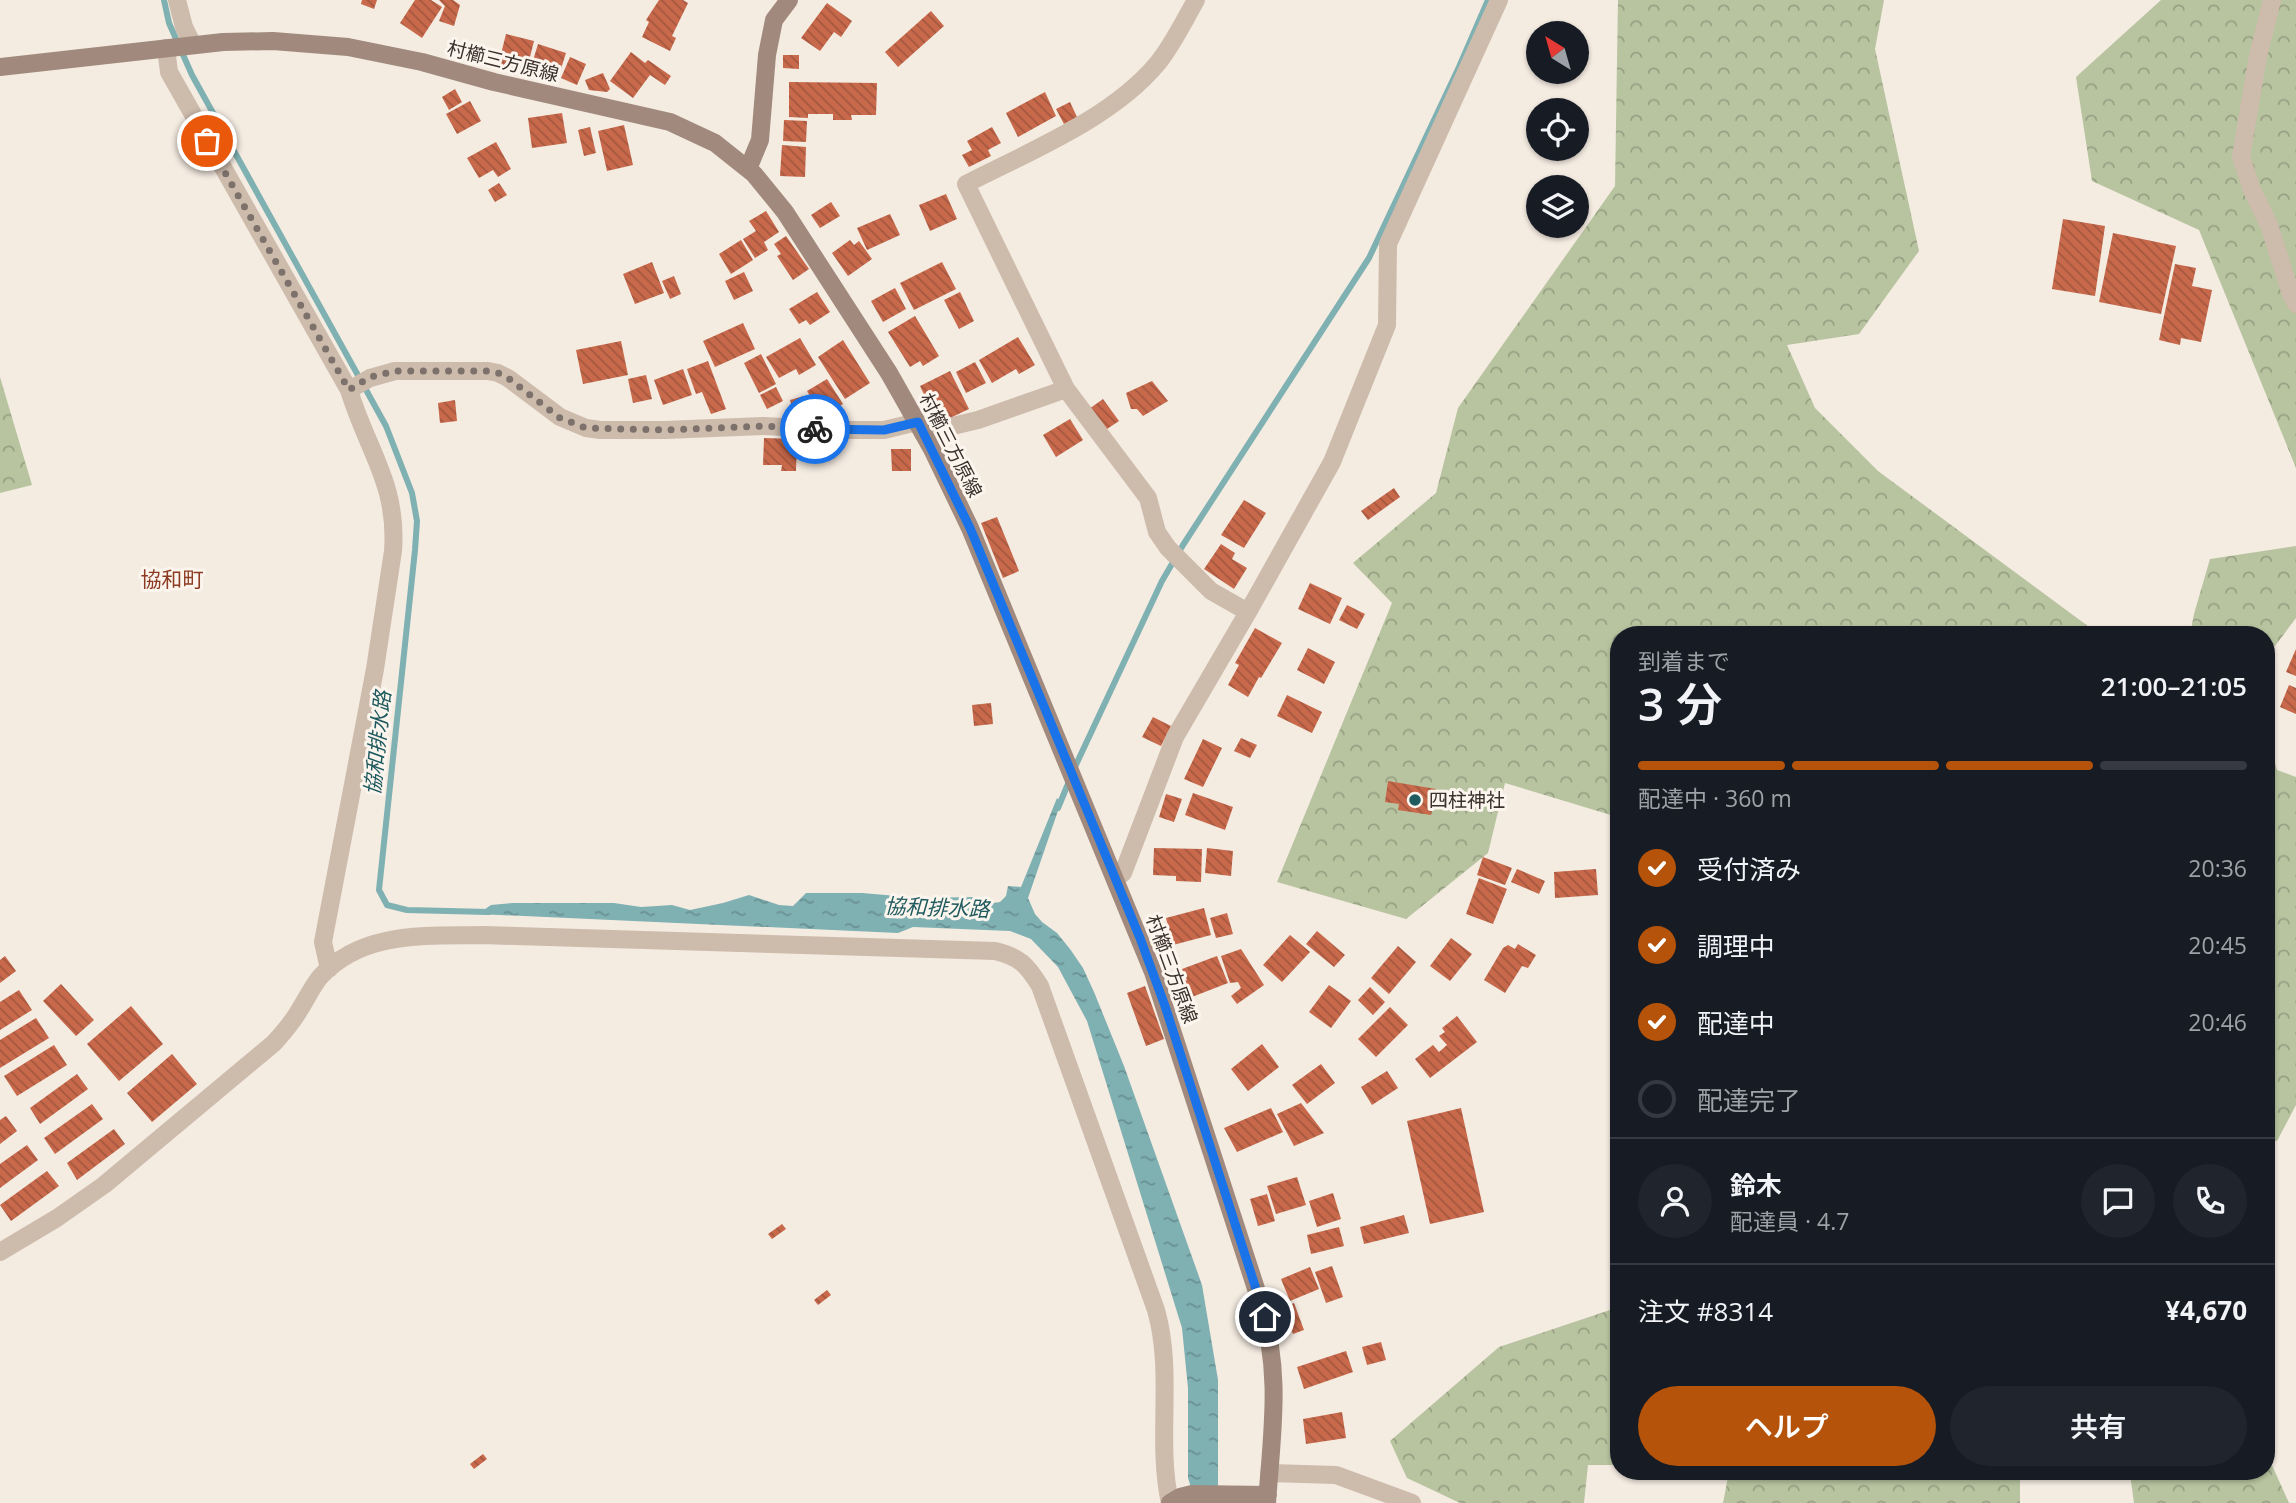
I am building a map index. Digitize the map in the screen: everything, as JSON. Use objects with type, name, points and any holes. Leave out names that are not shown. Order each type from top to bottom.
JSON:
[{"type":"main road","points":[[748,169],[760,139],[767,55],[774,20],[789,0]]},
{"type":"main road","name":"村櫛三方原線","points":[[0,67],[248,41],[348,47],[397,56],[494,82],[670,122],[715,144],[765,186],[785,212],[889,373],[920,427],[970,528],[1165,1006],[1265,1317],[1273,1355],[1275,1383],[1269,1473],[1262,1498]]},
{"type":"main road","points":[[1170,1503],[1192,1494],[1262,1498]]},
{"type":"street","points":[[177,0],[191,45]]},
{"type":"street","points":[[1196,0],[1157,64],[1133,87],[1093,118],[966,184],[1066,389],[1147,498],[1157,532],[1168,548],[1211,592],[1248,612]]},
{"type":"street","points":[[1115,879],[1123,873],[1175,737],[1332,462],[1387,326],[1388,244],[1499,0]]},
{"type":"street","points":[[2272,0],[2258,56],[2241,157],[2252,190],[2269,225],[2296,304]]},
{"type":"street","points":[[168,48],[169,72],[351,388],[357,417],[387,484],[391,500],[394,534],[375,669],[323,942],[329,969]]},
{"type":"street","points":[[351,388],[370,377],[395,371],[488,371],[498,373],[560,418],[586,428],[600,430],[763,426],[884,430],[920,427],[978,420],[1066,389]]},
{"type":"street","points":[[0,1252],[65,1213],[104,1185],[274,1043],[295,1018],[311,989],[329,969],[351,953],[375,943],[455,935],[981,950],[1010,955],[1022,962],[1040,986],[1158,1320],[1163,1351],[1165,1481],[1170,1503]]},
{"type":"street","points":[[1269,1473],[1336,1475],[1412,1503]]},
{"type":"green space","points":[[1618,0],[1884,0],[1875,49],[1919,251],[1859,334],[1787,345],[1815,408],[1878,471],[2088,626],[1610,626],[1610,815],[1505,783],[1488,853],[1406,919],[1277,882],[1392,603],[1353,563],[1436,493],[1458,408],[1578,238],[1589,238],[1589,223],[1615,186]]},
{"type":"green space","points":[[2161,0],[2296,0],[2296,468],[2199,230],[2092,181],[2076,77]]},
{"type":"green space","points":[[0,377],[32,485],[0,493]]},
{"type":"green space","points":[[2296,546],[2296,618],[2275,646],[2275,626],[2192,626],[2210,559]]},
{"type":"green space","points":[[2275,763],[2277,770],[2296,777],[2296,1105],[2277,1141]]},
{"type":"green space","points":[[1610,1310],[1610,1465],[1588,1465],[1584,1503],[1460,1503],[1407,1478],[1390,1441],[1499,1347]]},
{"type":"green space","points":[[2275,1472],[2289,1503],[2134,1503],[2131,1480],[2275,1480]]},
{"type":"green space","points":[[1727,1480],[2020,1480],[2020,1503],[1723,1503]]},
{"type":"water","points":[[1057,798],[1061,802],[1028,898],[1035,914],[1057,933],[1070,949],[1094,992],[1124,1066],[1202,1285],[1218,1380],[1218,1503],[1196,1503],[1188,1478],[1188,1388],[1182,1328],[1087,1021],[1058,967],[1031,939],[1010,931],[913,927],[898,933],[478,914],[491,905],[512,903],[614,903],[641,907],[672,905],[690,910],[749,895],[779,905],[793,906],[806,893],[862,893],[920,898],[974,897],[987,904],[1000,902],[1006,896],[1008,886],[1021,887]]},
{"type":"building","points":[[362,0],[377,0],[374,9],[361,4]]},
{"type":"building","points":[[415,0],[431,0],[442,7],[422,38],[400,23]]},
{"type":"building","points":[[439,0],[453,0],[460,5],[454,26],[439,21],[445,6]]},
{"type":"building","points":[[659,0],[683,0],[688,3],[672,36],[676,38],[670,51],[642,37],[649,22],[646,20]]},
{"type":"building","points":[[827,3],[852,21],[841,37],[834,32],[820,51],[801,38]]},
{"type":"building","points":[[931,11],[944,26],[898,67],[885,52]]},
{"type":"building","points":[[506,34],[534,41],[526,73],[498,66]]},
{"type":"building","points":[[538,44],[566,53],[559,75],[531,67]]},
{"type":"building","points":[[631,52],[645,63],[648,60],[671,76],[665,85],[650,75],[633,98],[610,81]]},
{"type":"building","points":[[783,55],[799,55],[799,69],[783,68]]},
{"type":"building","points":[[570,57],[586,64],[577,85],[561,78]]},
{"type":"building","points":[[603,73],[610,89],[607,92],[589,90],[585,80]]},
{"type":"building","points":[[789,82],[877,83],[876,115],[851,115],[852,120],[833,120],[833,114],[808,114],[808,118],[789,117]]},
{"type":"building","points":[[455,89],[462,102],[449,110],[442,97]]},
{"type":"building","points":[[1045,92],[1056,116],[1018,137],[1006,113]]},
{"type":"building","points":[[470,101],[481,121],[457,134],[446,114]]},
{"type":"building","points":[[1070,102],[1077,117],[1064,124],[1056,109]]},
{"type":"building","points":[[562,113],[567,143],[532,148],[528,118]]},
{"type":"building","points":[[784,120],[807,121],[806,142],[783,141]]},
{"type":"building","points":[[624,125],[633,165],[607,171],[598,131]]},
{"type":"building","points":[[590,127],[596,153],[584,156],[578,130]]},
{"type":"building","points":[[992,127],[1001,143],[988,150],[991,156],[969,167],[962,155],[972,150],[967,141]]},
{"type":"building","points":[[496,142],[511,169],[498,177],[493,170],[479,178],[467,158]]},
{"type":"building","points":[[782,145],[806,147],[805,177],[780,176]]},
{"type":"building","points":[[499,183],[507,195],[495,202],[488,190]]},
{"type":"building","points":[[946,194],[957,219],[930,231],[919,205]]},
{"type":"building","points":[[831,202],[840,216],[820,228],[811,215]]},
{"type":"building","points":[[766,211],[779,232],[764,242],[768,250],[755,258],[743,239],[756,231],[749,221]]},
{"type":"building","points":[[890,214],[900,235],[867,250],[857,228]]},
{"type":"building","points":[[2063,219],[2105,226],[2095,296],[2052,289]]},
{"type":"building","points":[[2113,233],[2176,246],[2161,314],[2099,302]]},
{"type":"building","points":[[786,236],[809,269],[793,280],[777,256],[781,254],[774,244]]},
{"type":"building","points":[[741,240],[753,260],[731,274],[719,254]]},
{"type":"building","points":[[850,240],[854,245],[859,241],[872,259],[848,276],[832,253]]},
{"type":"building","points":[[652,262],[664,293],[635,304],[623,274]]},
{"type":"building","points":[[942,262],[956,289],[914,310],[900,283]]},
{"type":"building","points":[[2175,264],[2196,268],[2192,286],[2212,290],[2201,342],[2181,338],[2180,345],[2159,340]]},
{"type":"building","points":[[744,272],[753,291],[734,300],[725,281]]},
{"type":"building","points":[[674,276],[681,294],[670,299],[662,281]]},
{"type":"building","points":[[895,288],[906,309],[883,322],[871,301]]},
{"type":"building","points":[[817,292],[830,312],[810,325],[806,320],[799,324],[789,309]]},
{"type":"building","points":[[960,292],[974,321],[959,329],[944,300]]},
{"type":"building","points":[[915,316],[939,356],[923,366],[920,361],[910,367],[888,332]]},
{"type":"building","points":[[743,323],[755,349],[715,367],[703,341]]},
{"type":"building","points":[[1018,337],[1035,365],[1019,374],[1016,369],[992,383],[979,360]]},
{"type":"building","points":[[800,338],[816,365],[799,375],[796,369],[779,378],[766,357]]},
{"type":"building","points":[[843,340],[870,383],[845,399],[818,357]]},
{"type":"building","points":[[621,341],[628,375],[583,384],[576,350]]},
{"type":"building","points":[[761,354],[776,384],[759,393],[744,363]]},
{"type":"building","points":[[708,361],[726,409],[711,414],[702,392],[696,394],[687,369]]},
{"type":"building","points":[[975,362],[986,383],[966,393],[956,372]]},
{"type":"building","points":[[683,369],[692,395],[663,405],[654,380]]},
{"type":"building","points":[[950,371],[969,409],[948,419],[939,400],[929,405],[920,386]]},
{"type":"building","points":[[646,375],[652,399],[633,403],[628,379]]},
{"type":"building","points":[[827,379],[843,404],[823,417],[807,391]]},
{"type":"building","points":[[1152,381],[1168,401],[1143,416],[1137,409],[1131,409],[1126,393]]},
{"type":"building","points":[[776,387],[783,401],[767,409],[760,395]]},
{"type":"building","points":[[804,396],[809,417],[795,417],[790,400]]},
{"type":"building","points":[[1103,399],[1119,421],[1104,431],[1089,409]]},
{"type":"building","points":[[455,400],[457,421],[440,423],[438,403]]},
{"type":"building","points":[[1070,419],[1083,440],[1056,457],[1043,435]]},
{"type":"building","points":[[764,438],[797,439],[796,471],[781,471],[782,465],[763,465]]},
{"type":"building","points":[[891,449],[911,449],[911,471],[892,471]]},
{"type":"building","points":[[1394,488],[1400,497],[1368,520],[1361,511]]},
{"type":"building","points":[[1244,500],[1266,513],[1244,548],[1221,535]]},
{"type":"building","points":[[997,517],[1019,571],[1003,578],[981,523]]},
{"type":"building","points":[[1221,544],[1235,553],[1232,559],[1247,568],[1234,589],[1204,569]]},
{"type":"building","points":[[1310,583],[1342,598],[1330,624],[1298,609]]},
{"type":"building","points":[[1347,605],[1365,614],[1357,629],[1339,620]]},
{"type":"building","points":[[1255,628],[1282,643],[1248,697],[1228,685],[1239,665],[1235,663]]},
{"type":"building","points":[[1308,648],[1335,662],[1324,684],[1297,670]]},
{"type":"building","points":[[2296,649],[2296,676],[2286,672]]},
{"type":"building","points":[[2289,685],[2296,688],[2296,714],[2280,707]]},
{"type":"building","points":[[1287,695],[1322,712],[1312,733],[1277,716]]},
{"type":"building","points":[[991,703],[993,724],[974,726],[972,705]]},
{"type":"building","points":[[1153,717],[1171,726],[1161,746],[1142,737]]},
{"type":"building","points":[[1241,738],[1257,745],[1250,758],[1234,751]]},
{"type":"building","points":[[1203,739],[1222,748],[1203,787],[1184,779]]},
{"type":"building","points":[[1388,781],[1436,789],[1431,815],[1398,810],[1399,804],[1385,802]]},
{"type":"building","points":[[1193,793],[1233,807],[1225,830],[1185,815]]},
{"type":"building","points":[[1166,794],[1182,799],[1174,822],[1159,817]]},
{"type":"building","points":[[1154,848],[1202,849],[1201,882],[1176,881],[1176,876],[1153,875]]},
{"type":"building","points":[[1207,848],[1233,851],[1231,876],[1205,873]]},
{"type":"building","points":[[1483,857],[1512,868],[1505,885],[1477,875]]},
{"type":"building","points":[[1517,869],[1545,881],[1539,894],[1511,882]]},
{"type":"building","points":[[1596,869],[1598,895],[1555,898],[1554,872]]},
{"type":"building","points":[[1479,878],[1507,889],[1493,924],[1466,914]]},
{"type":"building","points":[[1204,908],[1211,935],[1173,945],[1166,918]]},
{"type":"building","points":[[1227,913],[1233,934],[1216,938],[1210,918]]},
{"type":"building","points":[[1317,931],[1345,955],[1334,967],[1306,944]]},
{"type":"building","points":[[1290,935],[1310,952],[1282,982],[1263,965]]},
{"type":"building","points":[[1451,938],[1472,954],[1450,981],[1430,966]]},
{"type":"building","points":[[1518,944],[1536,955],[1528,968],[1522,966],[1505,993],[1484,980],[1503,948],[1508,945],[1515,949]]},
{"type":"building","points":[[1398,946],[1416,962],[1389,994],[1371,978]]},
{"type":"building","points":[[1241,949],[1264,985],[1237,1004],[1231,996],[1241,988],[1238,982],[1230,983],[1221,956]]},
{"type":"building","points":[[5,956],[16,971],[0,983],[0,960]]},
{"type":"building","points":[[1217,956],[1228,983],[1179,1002],[1172,986],[1187,980],[1182,969]]},
{"type":"building","points":[[61,984],[94,1020],[76,1036],[43,1001]]},
{"type":"building","points":[[1329,985],[1351,1001],[1331,1028],[1309,1012]]},
{"type":"building","points":[[1145,986],[1164,1039],[1146,1046],[1127,993]]},
{"type":"building","points":[[1370,987],[1385,1002],[1373,1015],[1358,1000]]},
{"type":"building","points":[[19,990],[32,1010],[0,1030],[0,1002]]},
{"type":"building","points":[[131,1006],[163,1044],[119,1081],[87,1044]]},
{"type":"building","points":[[1390,1007],[1408,1025],[1376,1057],[1358,1039]]},
{"type":"building","points":[[1457,1016],[1477,1042],[1430,1078],[1415,1059],[1433,1045],[1439,1052],[1447,1045],[1439,1036],[1445,1032],[1442,1028]]},
{"type":"building","points":[[36,1018],[49,1038],[0,1068],[0,1040]]},
{"type":"building","points":[[1262,1044],[1279,1067],[1248,1091],[1231,1069]]},
{"type":"building","points":[[54,1045],[67,1065],[17,1096],[4,1076]]},
{"type":"building","points":[[172,1054],[197,1084],[152,1122],[127,1093]]},
{"type":"building","points":[[1321,1064],[1335,1083],[1307,1104],[1292,1085]]},
{"type":"building","points":[[1387,1071],[1398,1088],[1372,1105],[1361,1087]]},
{"type":"building","points":[[77,1074],[88,1089],[40,1124],[30,1108]]},
{"type":"building","points":[[1301,1103],[1324,1133],[1294,1146],[1277,1114]]},
{"type":"building","points":[[92,1104],[103,1119],[55,1154],[44,1138]]},
{"type":"building","points":[[1271,1108],[1283,1132],[1237,1152],[1224,1128]]},
{"type":"building","points":[[1461,1108],[1484,1212],[1430,1224],[1407,1121]]},
{"type":"building","points":[[6,1116],[17,1131],[0,1144],[0,1120]]},
{"type":"building","points":[[114,1129],[125,1144],[77,1180],[67,1163]]},
{"type":"building","points":[[27,1145],[38,1160],[0,1188],[0,1164]]},
{"type":"building","points":[[47,1171],[59,1186],[11,1221],[0,1205]]},
{"type":"building","points":[[1297,1177],[1306,1205],[1276,1214],[1267,1186]]},
{"type":"building","points":[[1333,1193],[1341,1219],[1317,1227],[1309,1201]]},
{"type":"building","points":[[1267,1194],[1275,1221],[1258,1226],[1250,1199]]},
{"type":"building","points":[[1404,1215],[1409,1233],[1364,1244],[1360,1227]]},
{"type":"building","points":[[782,1224],[786,1229],[772,1239],[768,1234]]},
{"type":"building","points":[[1339,1227],[1344,1246],[1311,1254],[1307,1235]]},
{"type":"building","points":[[1332,1266],[1343,1297],[1326,1303],[1315,1272]]},
{"type":"building","points":[[1310,1267],[1319,1289],[1290,1301],[1281,1279]]},
{"type":"building","points":[[827,1290],[831,1295],[818,1305],[814,1300]]},
{"type":"building","points":[[1294,1303],[1304,1330],[1293,1334],[1283,1308]]},
{"type":"building","points":[[1381,1342],[1386,1360],[1367,1365],[1362,1347]]},
{"type":"building","points":[[1346,1351],[1353,1372],[1304,1389],[1297,1367]]},
{"type":"building","points":[[1342,1412],[1346,1438],[1306,1444],[1303,1419]]},
{"type":"building","points":[[483,1454],[487,1459],[474,1469],[470,1464]]},
{"type":"waterway","name":"協和排水路","points":[[164,0],[169,23],[192,75],[386,426],[412,493],[417,521],[415,550],[379,890],[387,905],[407,910],[489,912]]},
{"type":"waterway","points":[[1074,769],[1162,581],[1369,258],[1488,0]]},
{"type":"waterway","points":[[1058,808],[1070,779]]},
{"type":"way so far","points":[[207,141],[349,390],[370,377],[395,371],[488,371],[508,378],[560,418],[586,428],[665,430],[763,426],[815,429]]},
{"type":"place","name":"四柱神社","points":[[1415,800]]},
{"type":"district","name":"協和町","points":[[172,579]]},
{"type":"route","points":[[815,429],[884,430],[918,422],[952,488],[1153,972],[1265,1317]]}]
